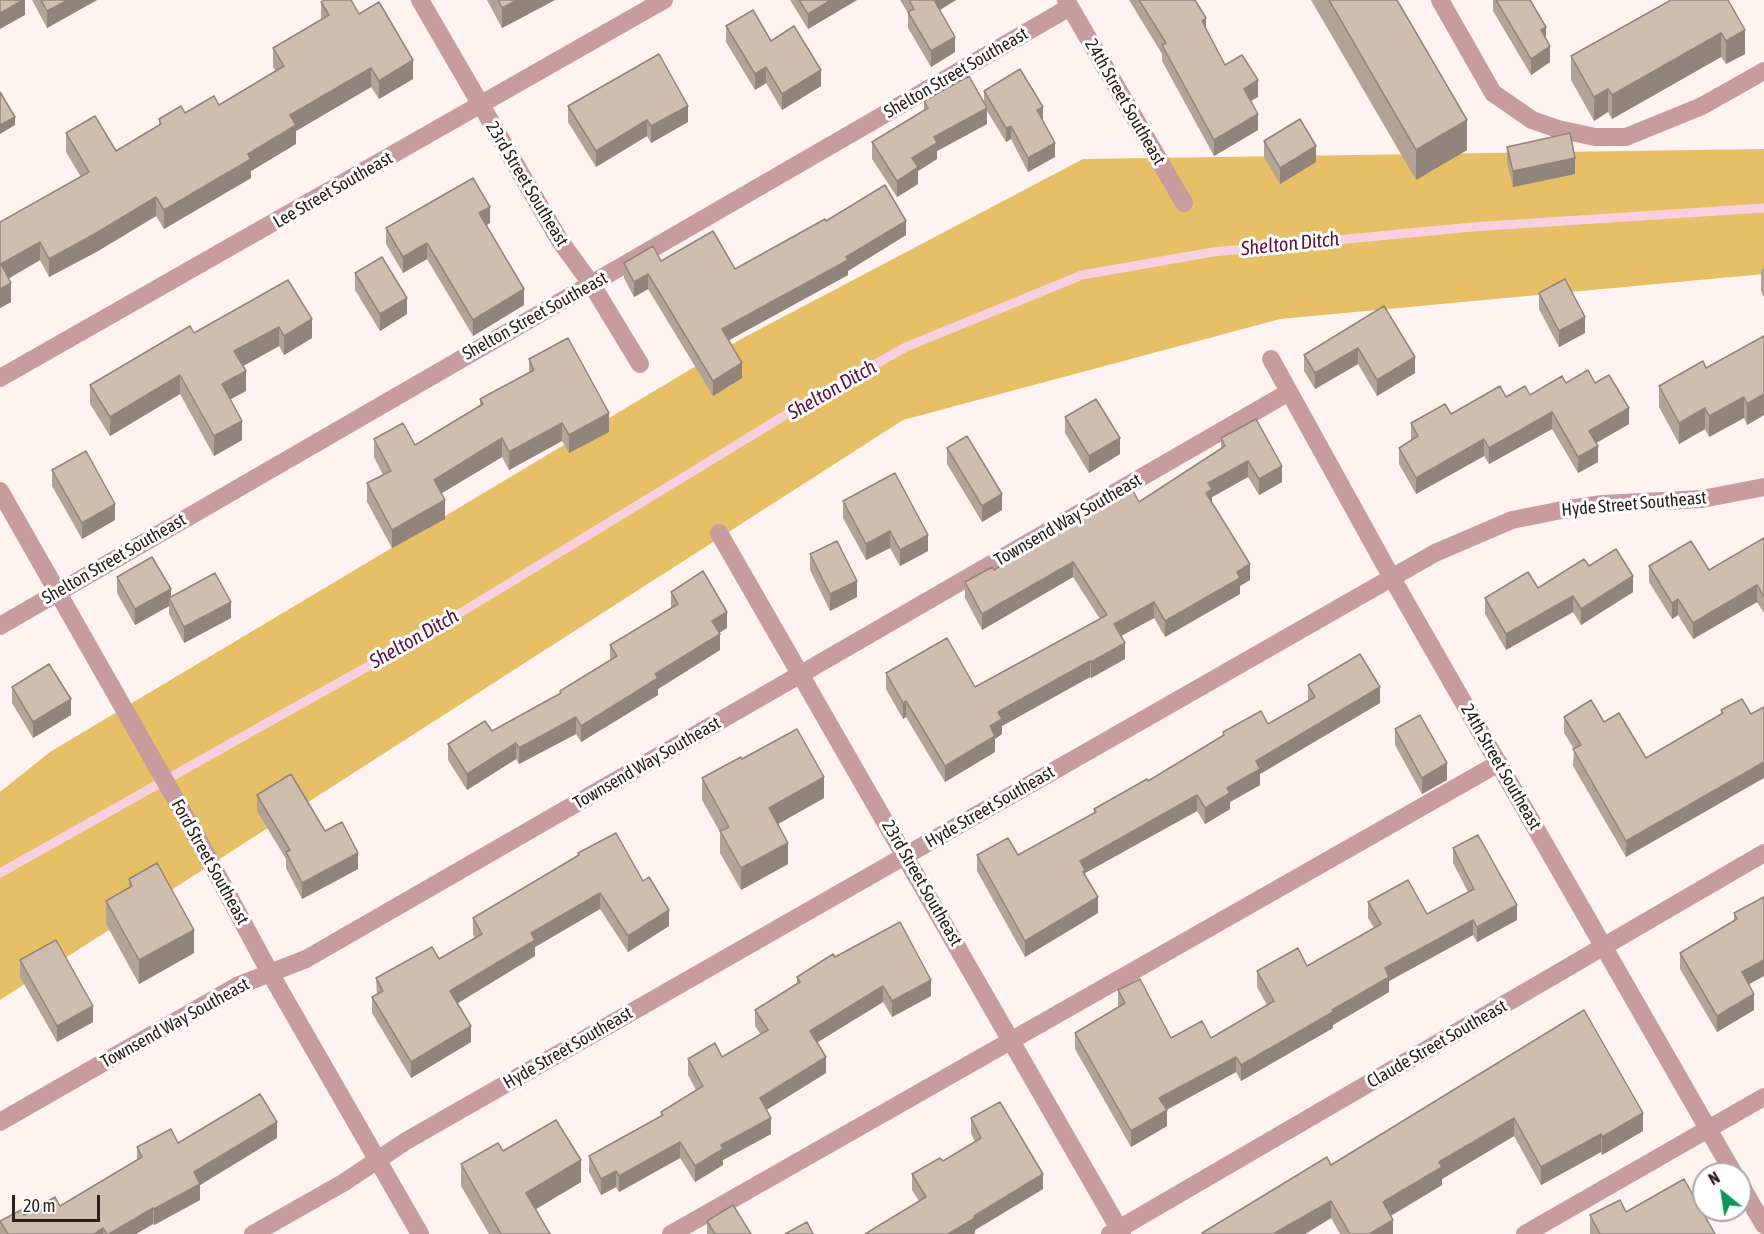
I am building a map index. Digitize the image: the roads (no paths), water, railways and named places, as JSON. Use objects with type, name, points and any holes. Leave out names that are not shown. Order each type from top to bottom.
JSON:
[{"type":"street","name":"23rd Street Southeast","points":[[420,0],[560,241],[592,285],[640,364]]},
{"type":"street","name":"Lee Street Southeast","points":[[0,378],[664,0]]},
{"type":"street","points":[[1440,0],[1493,93],[1532,120],[1558,129],[1586,135],[1626,137],[1702,106],[1764,71]]},
{"type":"street","name":"24th Street Southeast","points":[[1068,4],[1184,203]]},
{"type":"street","name":"Shelton Street Southeast","points":[[0,626],[560,301],[592,285],[1068,4]]},
{"type":"street","name":"24th Street Southeast","points":[[1271,359],[1392,578],[1727,1162]]},
{"type":"street","name":"Townsend Way Southeast","points":[[0,1122],[237,986],[306,959],[1289,392]]},
{"type":"street","name":"Hyde Street Southeast","points":[[254,1234],[377,1162],[406,1141],[1435,553],[1512,520],[1602,504],[1702,499],[1764,487]]},
{"type":"street","name":"Ford Street Southeast","points":[[0,491],[197,837],[270,973],[420,1234]]},
{"type":"street","name":"23rd Street Southeast","points":[[719,533],[1012,1039],[1117,1232]]},
{"type":"street","points":[[671,1234],[1499,763]]},
{"type":"street","name":"Claude Street Southeast","points":[[1117,1232],[1764,853]]},
{"type":"street","points":[[1525,1234],[1764,1097]]},
{"type":"street","points":[[1752,1204],[1764,1225]]},
{"type":"waterway","name":"Shelton Ditch","points":[[0,873],[429,632],[792,411],[906,347],[1082,275],[1213,252],[1472,227],[1764,208]]}]
